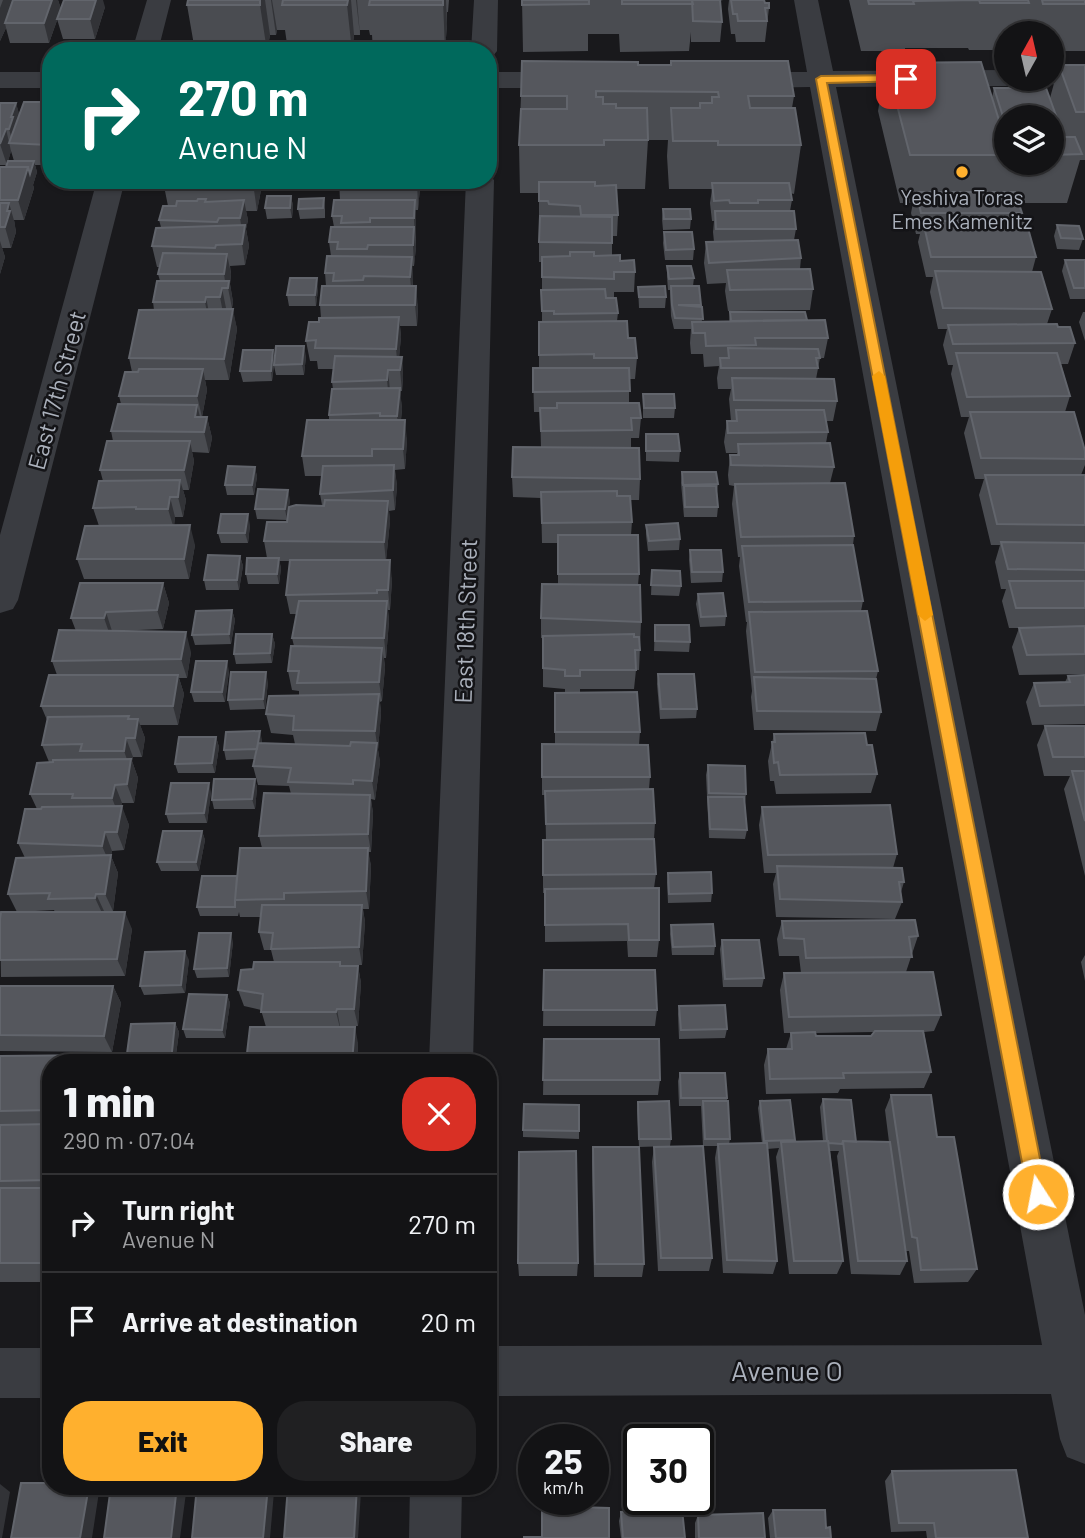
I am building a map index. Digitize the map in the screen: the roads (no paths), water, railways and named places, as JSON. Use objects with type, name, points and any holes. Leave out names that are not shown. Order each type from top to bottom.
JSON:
[{"type":"street","points":[[147,42],[159,0]]},
{"type":"street","points":[[484,42],[486,0]]},
{"type":"street","points":[[806,0],[1078,1369],[1085,1439]]},
{"type":"street","points":[[1064,78],[1085,77]]},
{"type":"street","points":[[720,80],[994,78]]},
{"type":"street","points":[[0,80],[42,80]]},
{"type":"street","points":[[497,80],[595,80]]},
{"type":"street","name":"East 17th Street","points":[[0,600],[109,189]]},
{"type":"street","name":"East 18th Street","points":[[451,1054],[480,189]]},
{"type":"street","name":"Avenue O","points":[[497,1371],[1078,1369]]},
{"type":"street","points":[[0,1373],[42,1373]]},
{"type":"street","points":[[435,1538],[436,1495]]},
{"type":"place","name":"Yeshiva Toras Emes Kamenitz","points":[[962,172]]}]
